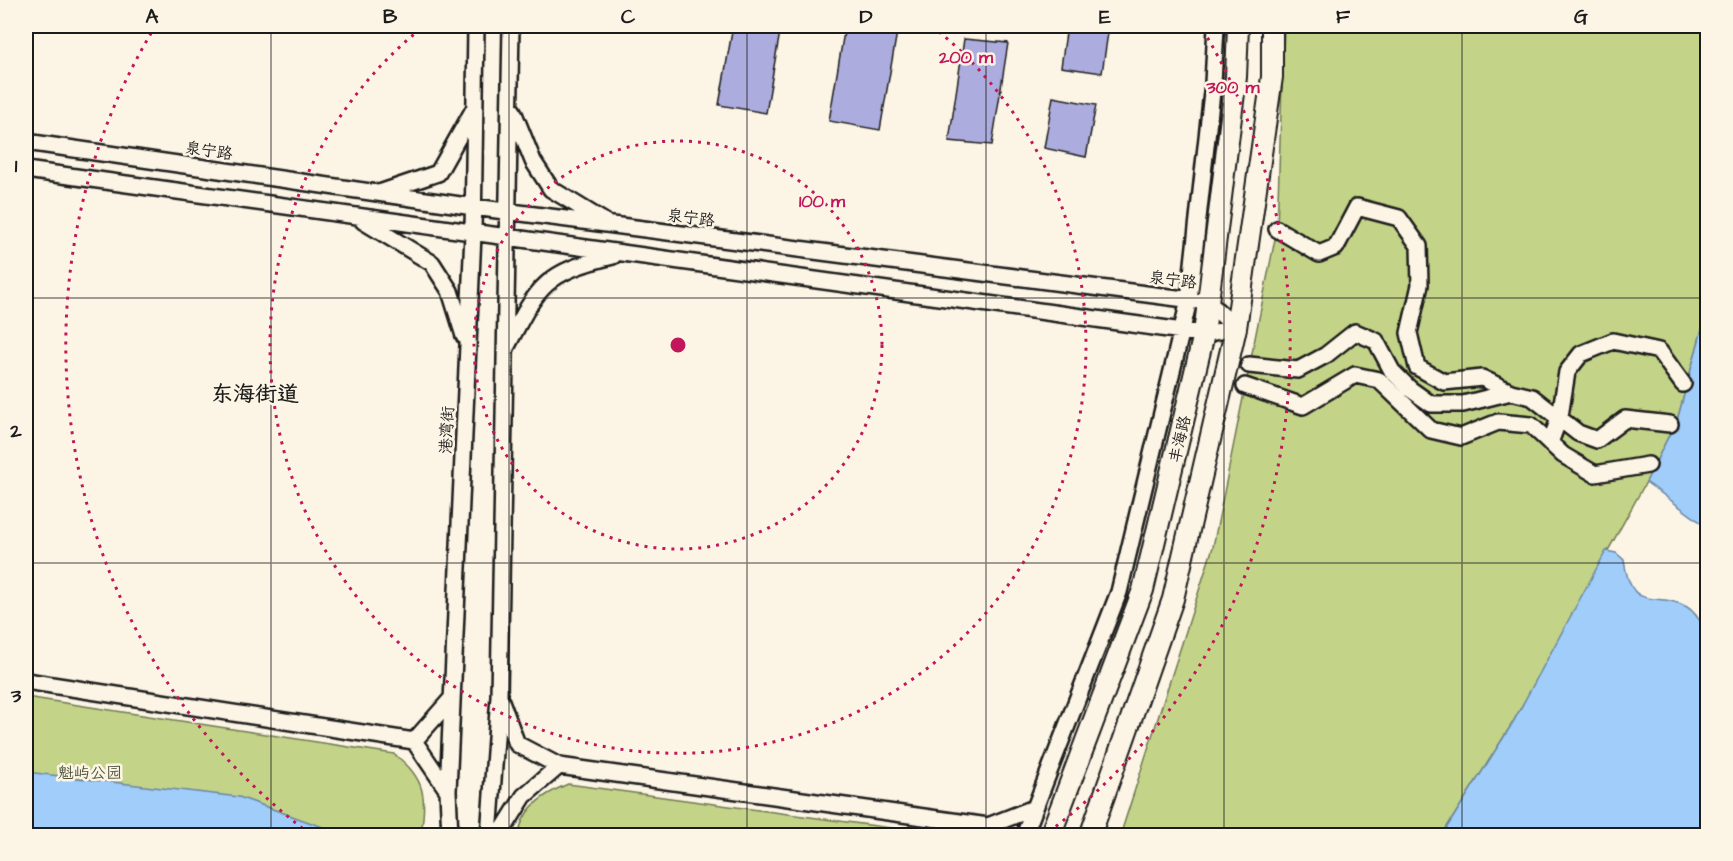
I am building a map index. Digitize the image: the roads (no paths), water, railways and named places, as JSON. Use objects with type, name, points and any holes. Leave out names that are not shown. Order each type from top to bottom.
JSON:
[{"type":"main road","name":"丰海路","points":[[1050,836],[1143,590],[1204,334],[1199,301],[1236,77],[1238,26]]},
{"type":"main road","name":"丰海路","points":[[1090,836],[1173,599],[1236,328],[1272,77],[1272,26]]},
{"type":"street","name":"港湾街","points":[[450,836],[448,791],[474,207],[476,26]]},
{"type":"street","points":[[489,836],[499,696],[511,26]]},
{"type":"street","points":[[1024,836],[1119,592],[1182,331],[1199,301],[1216,26]]},
{"type":"street","points":[[510,104],[533,161],[551,189],[610,225]]},
{"type":"street","points":[[379,193],[438,173],[475,106]]},
{"type":"street","name":"泉宁路","points":[[26,142],[474,207],[1199,301],[1236,328]]},
{"type":"street","points":[[26,170],[506,239],[1204,334],[1236,328]]},
{"type":"street","points":[[1277,229],[1319,254],[1336,247],[1357,207],[1399,218],[1419,246],[1420,285],[1409,333],[1417,368],[1444,382],[1482,378],[1511,392],[1532,397],[1560,416],[1578,433],[1597,440],[1625,419],[1670,424]]},
{"type":"street","points":[[357,218],[432,263],[450,291],[468,347]]},
{"type":"street","points":[[504,351],[533,297],[551,279],[579,265],[621,254]]},
{"type":"street","points":[[1250,365],[1298,370],[1326,355],[1354,332],[1376,341],[1392,371],[1410,389],[1431,404],[1463,404],[1511,392]]},
{"type":"street","points":[[1550,443],[1560,416],[1567,372],[1581,354],[1613,341],[1659,351],[1683,384]]},
{"type":"street","points":[[1245,386],[1303,406],[1355,375],[1379,380],[1431,430],[1461,437],[1498,422],[1531,425],[1563,455],[1595,474],[1648,465]]},
{"type":"street","points":[[26,681],[414,741],[448,791]]},
{"type":"street","points":[[499,696],[517,744],[559,766],[990,831],[1034,808]]},
{"type":"street","points":[[414,741],[452,698]]},
{"type":"street","points":[[499,836],[524,796],[559,766]]},
{"type":"water","points":[[1707,311],[1707,527],[1646,482],[1678,417]]},
{"type":"water","points":[[1606,551],[1616,553],[1624,560],[1628,577],[1639,595],[1675,602],[1687,607],[1696,615],[1707,632],[1707,835],[1442,835],[1512,724]]},
{"type":"water","points":[[26,772],[239,797],[345,835],[26,835]]},
{"type":"district","name":"东海街道","points":[[255,393]]},
{"type":"park label","name":"魁屿公园","points":[[90,772]]}]
